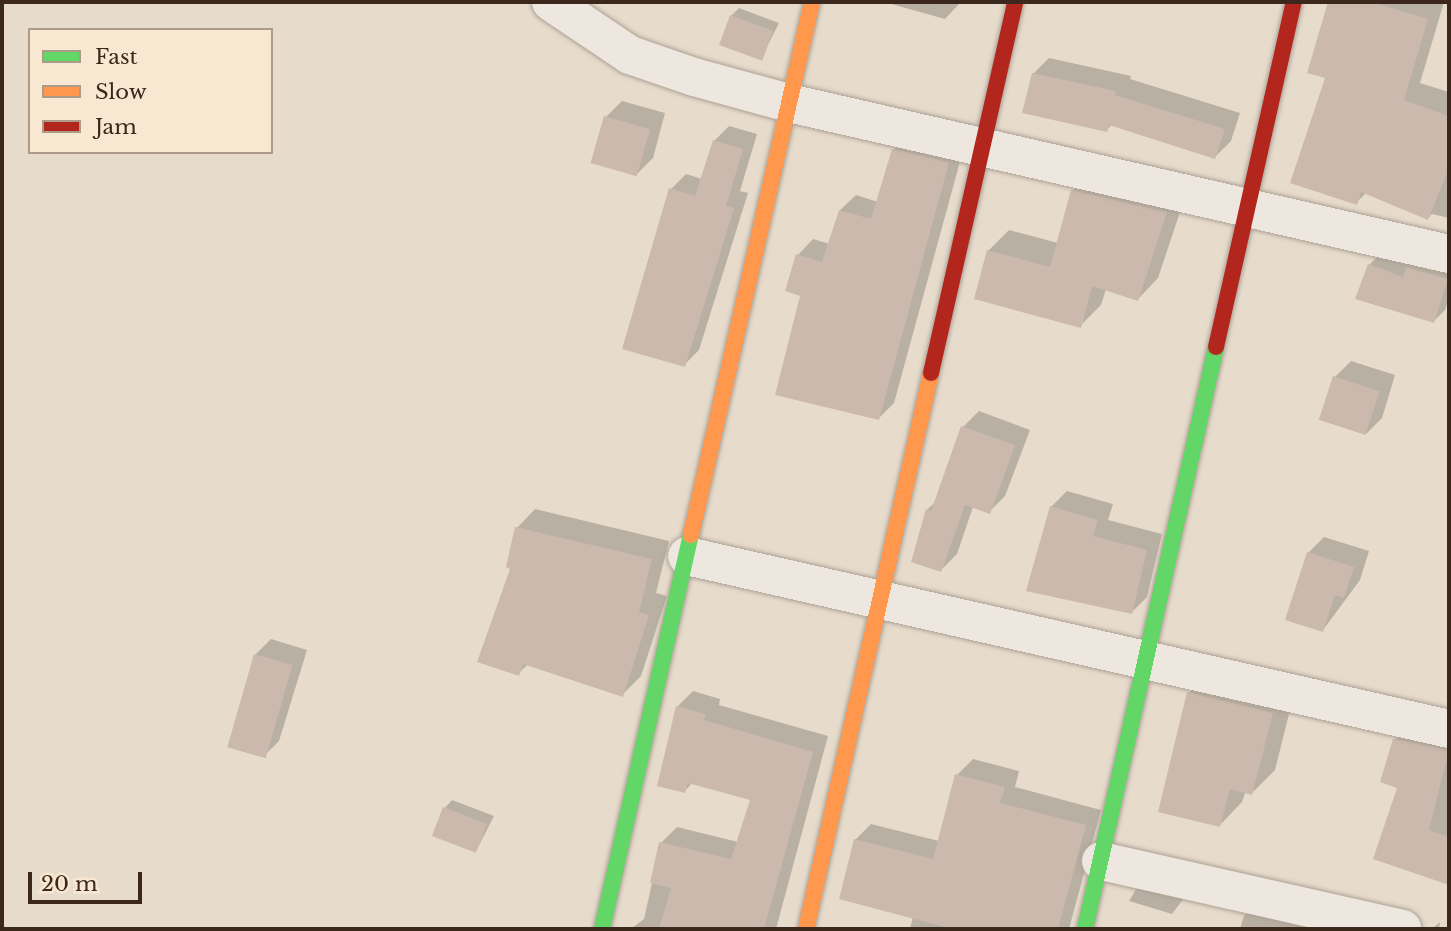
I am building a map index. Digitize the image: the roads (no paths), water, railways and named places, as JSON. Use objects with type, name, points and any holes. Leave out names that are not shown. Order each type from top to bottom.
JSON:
[{"type":"street","points":[[551,2],[631,55],[789,103],[1449,254]]},
{"type":"street","points":[[602,929],[812,2]]},
{"type":"street","points":[[806,929],[1015,2]]},
{"type":"street","points":[[1085,929],[1294,2]]},
{"type":"street","points":[[687,556],[1449,729]]},
{"type":"street","points":[[1101,860],[1402,929]]}]
